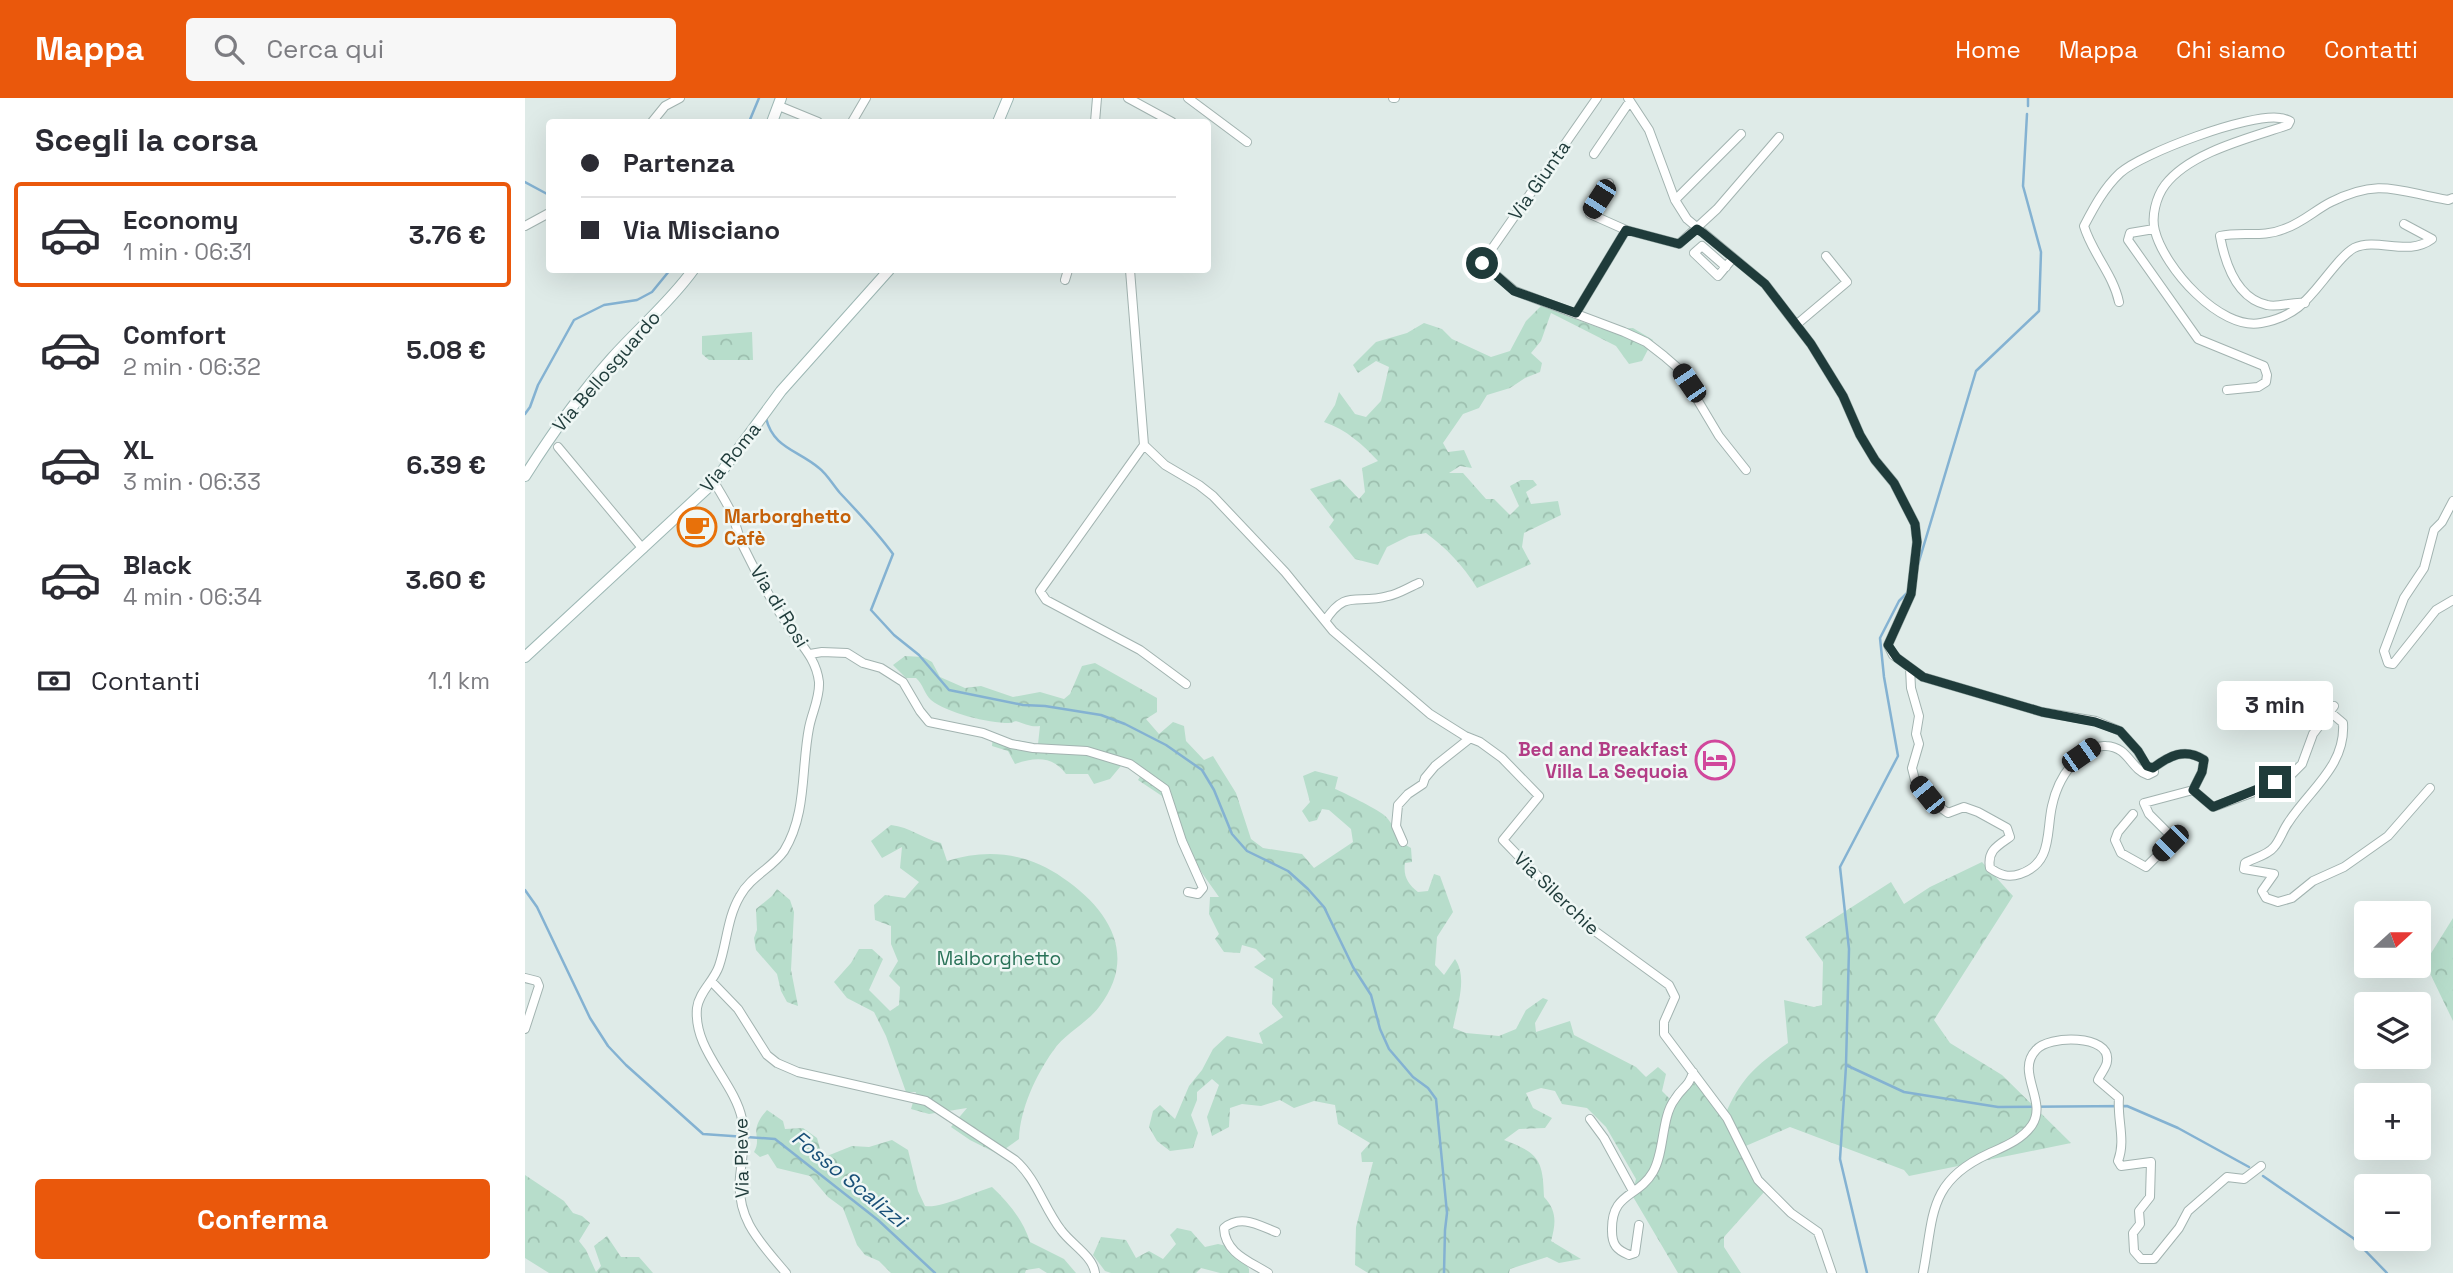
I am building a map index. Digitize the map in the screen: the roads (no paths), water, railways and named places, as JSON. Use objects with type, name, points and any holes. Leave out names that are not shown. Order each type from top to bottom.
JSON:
[{"type":"street","points":[[654,119],[665,106],[680,98]]},
{"type":"street","points":[[854,119],[866,98]]},
{"type":"street","points":[[999,119],[1008,98]]},
{"type":"street","points":[[1095,119],[1097,98]]},
{"type":"street","points":[[1128,98],[1166,119]]},
{"type":"street","points":[[1188,98],[1247,142]]},
{"type":"street","name":"Via Giunta","points":[[1576,313],[1514,291],[1482,263],[1597,98]]},
{"type":"street","points":[[1594,155],[1629,100],[1656,146],[1675,200],[1686,219],[1765,284],[1828,370],[1860,435],[1875,460],[1894,483],[1915,524],[1917,542],[1911,594],[1888,645],[1893,654],[1923,677],[2042,712],[2095,722],[2120,731],[2147,766],[2153,768]]},
{"type":"street","points":[[773,119],[780,102],[810,119]]},
{"type":"street","points":[[2119,302],[2117,290],[2084,226],[2099,198],[2121,172],[2135,162],[2240,123],[2280,117],[2290,121],[2288,125],[2209,154],[2183,169],[2165,186],[2156,204],[2154,229],[2162,248],[2188,286],[2232,319],[2260,324],[2300,308],[2354,248],[2367,245],[2419,247],[2432,239],[2404,223]]},
{"type":"street","points":[[1675,200],[1741,134]]},
{"type":"street","points":[[1609,183],[1590,214],[1626,230],[1679,244],[1697,229],[1779,137]]},
{"type":"street","points":[[2305,303],[2266,305],[2249,297],[2229,270],[2220,236],[2231,233],[2249,236],[2283,230],[2332,201],[2358,191],[2381,187],[2448,200],[2453,198]]},
{"type":"street","points":[[525,226],[546,215]]},
{"type":"street","points":[[2154,229],[2130,233],[2127,240],[2197,339],[2264,366],[2266,382],[2248,389],[2227,390]]},
{"type":"street","points":[[1626,230],[1576,313],[1646,342],[1679,369],[1719,436],[1746,470]]},
{"type":"street","points":[[1796,326],[1847,282],[1826,256]]},
{"type":"street","points":[[1726,267],[1733,258]]},
{"type":"street","name":"Via Bellosguardo","points":[[525,476],[550,436],[611,359],[691,273]]},
{"type":"street","name":"Via Roma","points":[[525,657],[714,482],[781,391],[886,273]]},
{"type":"street","points":[[1065,280],[1067,273]]},
{"type":"street","points":[[1130,273],[1143,445],[1040,591],[1046,600],[1140,650],[1186,684]]},
{"type":"street","name":"Via Silerchie","points":[[1143,445],[1165,465],[1213,496],[1285,572],[1333,631],[1416,704],[1469,738],[1481,742],[1502,758],[1539,796],[1503,840],[1581,921],[1669,985],[1675,997],[1664,1022],[1664,1034],[1727,1118],[1758,1180],[1791,1213],[1818,1232],[1832,1273]]},
{"type":"street","points":[[558,447],[643,549]]},
{"type":"street","name":"Via di Rosi","points":[[714,482],[732,514],[741,542],[759,576],[786,623],[810,654]]},
{"type":"street","points":[[2453,500],[2442,522],[2434,530],[2424,568],[2404,598],[2384,651],[2388,663],[2393,664],[2436,610],[2453,600]]},
{"type":"street","points":[[1325,621],[1338,604],[1355,598],[1391,596],[1419,583]]},
{"type":"street","points":[[810,654],[847,653],[863,663],[881,668],[903,682],[915,705],[929,722],[983,733],[1011,744],[1087,751],[1130,764],[1165,789],[1182,841],[1203,887],[1198,894],[1188,892]]},
{"type":"street","name":"Via Pieve","points":[[786,1273],[755,1236],[739,1199],[745,1147],[739,1104],[712,1061],[698,1020],[697,1006],[718,968],[729,921],[739,897],[744,889],[782,854],[795,832],[809,726],[819,685],[816,666],[810,654]]},
{"type":"street","points":[[1910,668],[1911,688],[1919,716],[1916,734],[1919,744],[1912,768],[1915,780],[1934,803],[1948,813],[1964,807],[2007,828],[2010,838],[1993,849],[1989,859],[1990,868],[1998,874],[2005,876],[2023,873],[2041,859],[2050,836],[2051,807],[2062,778],[2094,747],[2109,746],[2127,754],[2141,773],[2148,775],[2168,757],[2181,753],[2196,754],[2204,760],[2202,772],[2193,790],[2144,803],[2149,814],[2171,836],[2170,843],[2146,867],[2121,853],[2115,840],[2133,814]]},
{"type":"street","points":[[2193,790],[2213,807],[2257,791],[2292,774],[2302,764],[2313,734],[2332,709],[2343,723],[2340,751],[2331,768],[2288,822],[2274,847],[2245,863],[2244,869],[2274,874],[2262,891],[2266,898],[2278,902],[2292,898],[2313,881],[2331,875],[2388,836],[2430,788]]},
{"type":"street","points":[[1403,842],[1396,826],[1398,805],[1423,784],[1435,766],[1469,738]]},
{"type":"street","points":[[525,978],[537,981],[539,986],[525,1028]]},
{"type":"street","points":[[712,981],[739,1009],[767,1055],[777,1063],[797,1072],[926,1101],[1015,1160],[1025,1168],[1059,1228],[1094,1264],[1095,1273]]},
{"type":"street","points":[[1923,1273],[1930,1222],[1943,1190],[1954,1175],[1970,1163],[2018,1138],[2031,1126],[2038,1112],[2028,1071],[2034,1051],[2044,1043],[2068,1039],[2098,1044],[2106,1051],[2107,1061],[2098,1080],[2119,1098],[2122,1143],[2118,1161],[2121,1166],[2151,1162],[2150,1197],[2139,1211],[2140,1224],[2133,1233],[2134,1251],[2141,1259],[2154,1259],[2179,1228],[2188,1211],[2212,1188],[2227,1177],[2244,1179],[2261,1166]]},
{"type":"street","points":[[1639,1225],[1635,1253],[1629,1255],[1619,1251],[1612,1243],[1612,1215],[1617,1205],[1649,1179],[1655,1168],[1673,1100],[1690,1083],[1693,1072]]},
{"type":"street","points":[[1590,1119],[1604,1138],[1633,1191]]},
{"type":"street","points":[[1268,1273],[1232,1248],[1224,1239],[1224,1228],[1231,1222],[1244,1219],[1276,1232]]},
{"type":"waterway","points":[[750,119],[759,98]]},
{"type":"waterway","points":[[2028,98],[2028,106]]},
{"type":"waterway","points":[[1917,568],[1976,371],[2039,311],[2041,252],[2023,186],[2027,114]]},
{"type":"waterway","points":[[525,182],[546,193]]},
{"type":"waterway","points":[[525,414],[574,320],[604,305],[637,300],[652,292],[668,273]]},
{"type":"waterway","points":[[766,418],[774,436],[822,470],[893,554],[871,610],[894,635],[919,655],[949,690],[1023,705],[1101,715],[1166,745],[1202,770],[1214,790],[1232,834],[1247,851],[1288,871],[1324,907],[1353,967],[1371,995],[1380,1029],[1389,1049],[1436,1099],[1447,1213],[1444,1273]]},
{"type":"waterway","points":[[1909,591],[1899,601],[1880,638],[1898,756],[1840,867],[1849,949],[1846,1065],[1904,1092],[1998,1107],[2127,1106],[2178,1128],[2249,1167]]},
{"type":"waterway","name":"Fosso Scalizzi","points":[[525,890],[537,907],[590,1018],[608,1046],[626,1065],[703,1134],[775,1139],[878,1220],[935,1273]]},
{"type":"waterway","points":[[1846,1066],[1840,1159],[1867,1273]]},
{"type":"waterway","points":[[2263,1176],[2353,1238],[2387,1273]]},
{"type":"place","name":"Marborghetto Cafè","points":[[697,527]]},
{"type":"place","name":"Bed and Breakfast Villa La Sequoia","points":[[1715,760]]},
{"type":"park label","name":"Malborghetto","points":[[999,958]]}]
